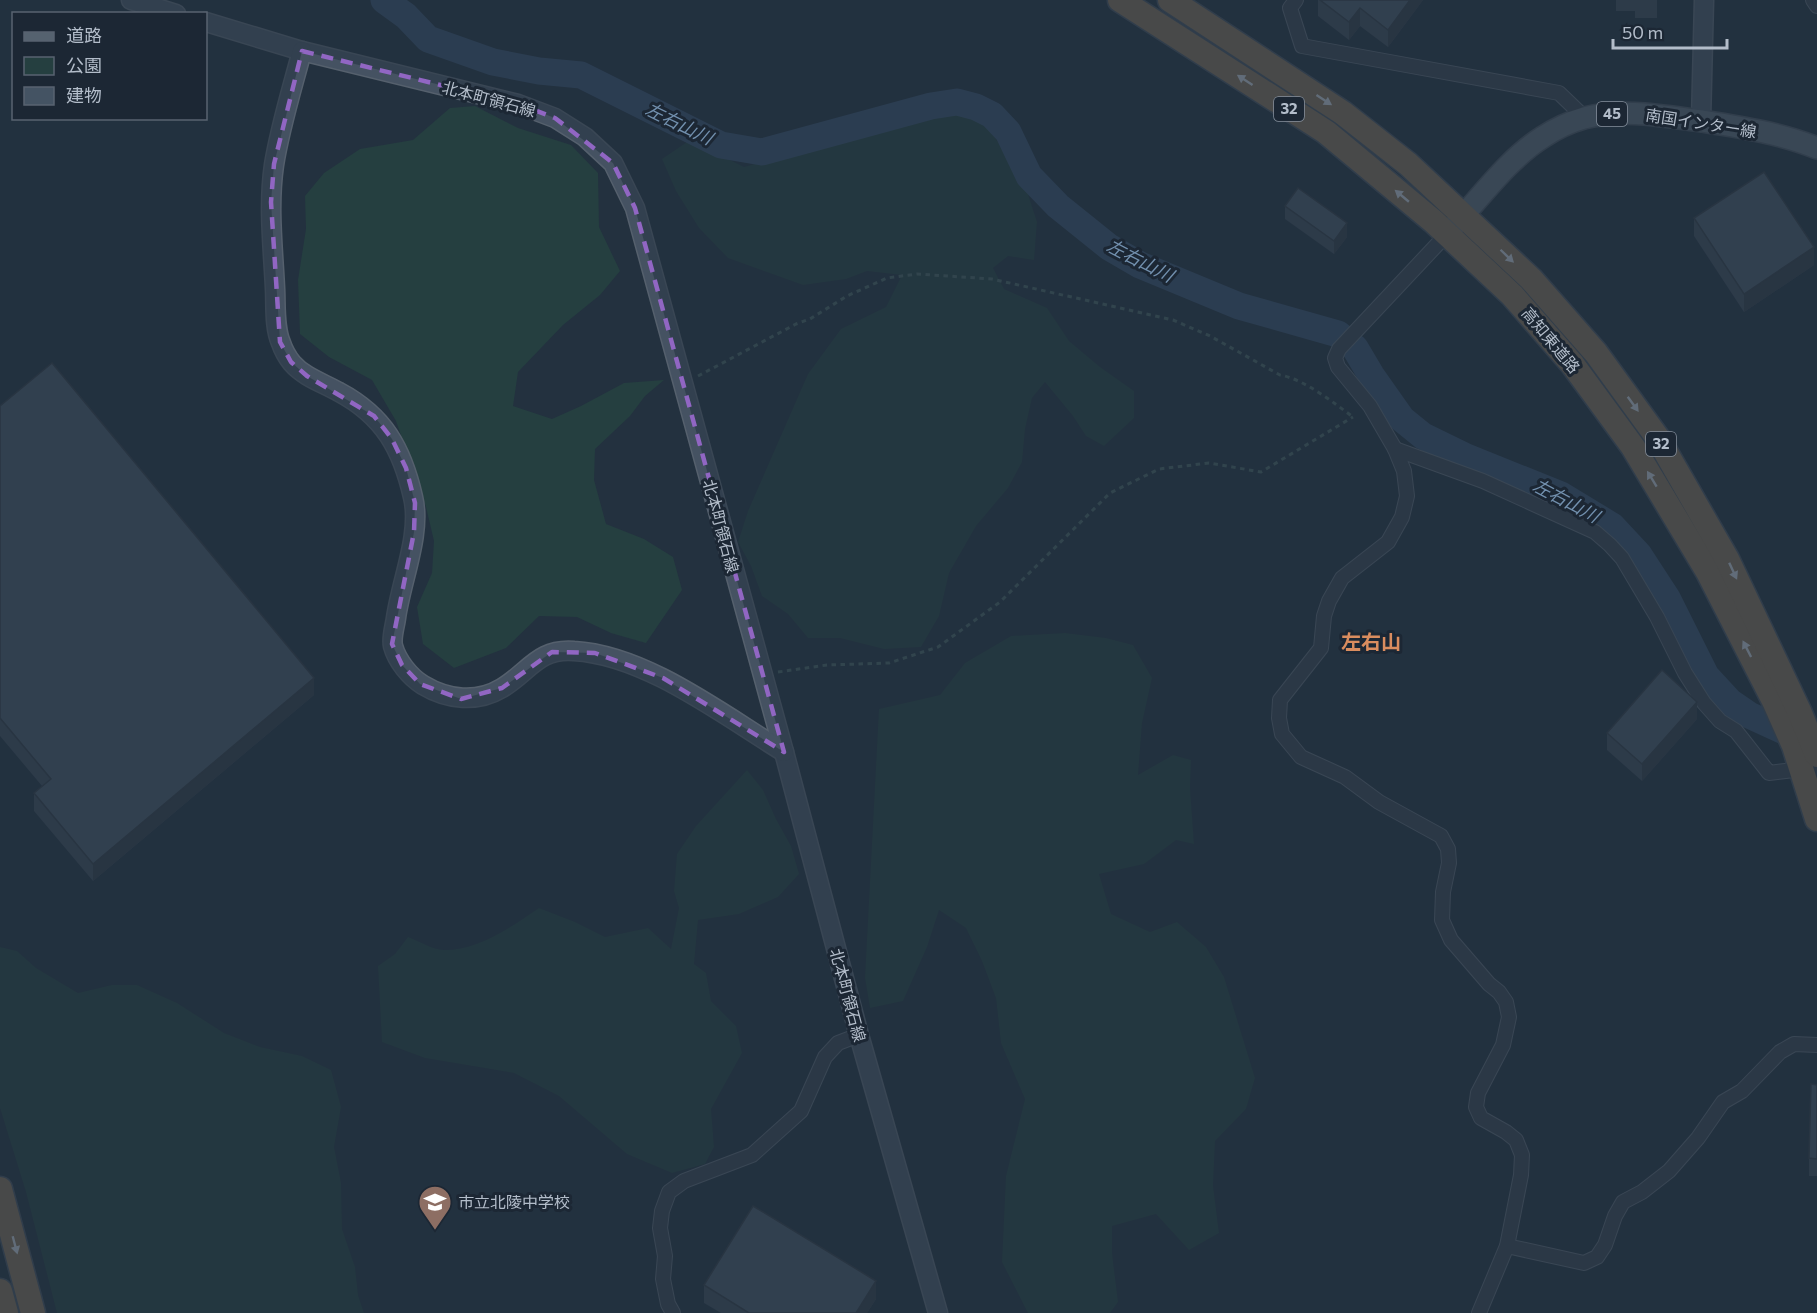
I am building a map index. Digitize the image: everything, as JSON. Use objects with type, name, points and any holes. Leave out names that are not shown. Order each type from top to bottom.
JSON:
[{"type":"highway","name":"高知東道路","points":[[1120,0],[1326,132],[1447,234],[1512,295],[1573,365],[1633,447],[1708,572],[1774,701],[1794,746],[1812,765]]},
{"type":"highway","name":"高知東道路","points":[[1170,0],[1343,113],[1408,165],[1531,279],[1596,353],[1657,437],[1727,560],[1800,713],[1812,765],[1817,819]]},
{"type":"highway","points":[[0,1189],[33,1313]]},
{"type":"highway","points":[[0,1291],[6,1313]]},
{"type":"main road","points":[[130,0],[169,12]]},
{"type":"main road","points":[[1701,121],[1704,0]]},
{"type":"main road","name":"北本町領石線","points":[[207,22],[302,51],[518,104],[555,118],[585,137],[613,163],[635,208],[859,1035],[938,1313]]},
{"type":"main road","points":[[302,51],[274,164],[271,202],[276,318],[280,342],[291,362],[307,376],[354,400],[374,416],[392,439],[406,468],[415,503],[414,532],[398,602],[393,644],[402,665],[420,684],[443,695],[460,699],[483,695],[502,688],[534,662],[552,652],[572,650],[595,653],[633,665],[663,678],[784,752]]},
{"type":"main road","name":"南国インター線","points":[[1447,234],[1504,171],[1542,138],[1565,125],[1585,118],[1638,113],[1701,121],[1731,125],[1787,138],[1817,148]]},
{"type":"street","points":[[1296,0],[1290,8],[1302,46],[1559,93],[1585,118]]},
{"type":"street","points":[[1813,0],[1817,6]]},
{"type":"street","points":[[1447,234],[1339,349],[1335,358],[1338,367],[1370,406],[1395,449],[1404,471],[1407,496],[1402,517],[1388,542],[1342,578],[1329,601],[1324,616],[1322,648],[1280,700],[1279,718],[1282,734],[1301,757],[1345,777],[1379,802],[1441,836],[1448,849],[1449,862],[1443,892],[1442,920],[1451,940],[1506,1002],[1509,1017],[1503,1045],[1478,1093],[1476,1107],[1481,1118],[1516,1140],[1522,1155],[1516,1204],[1507,1246],[1479,1313]]},
{"type":"street","points":[[1395,449],[1483,481],[1594,532],[1622,558],[1657,617],[1685,673],[1704,703],[1720,721],[1736,731],[1769,773],[1812,765]]},
{"type":"street","points":[[673,1313],[668,1304],[663,1279],[665,1256],[660,1228],[662,1211],[669,1192],[684,1181],[752,1155],[801,1111],[825,1057],[838,1043],[859,1035]]},
{"type":"street","points":[[1507,1246],[1584,1263],[1597,1257],[1605,1245],[1615,1216],[1623,1202],[1642,1192],[1669,1171],[1698,1138],[1723,1102],[1742,1090],[1780,1052],[1794,1044],[1817,1045]]},
{"type":"path","points":[[682,384],[887,278],[916,274],[992,279],[1173,320],[1210,336],[1280,375],[1288,376],[1326,397],[1353,417],[1261,472],[1209,463],[1159,469],[1110,493],[1000,602],[938,647],[889,663],[827,665],[762,674]]},
{"type":"highlighted area","points":[[302,51],[518,104],[555,118],[613,163],[635,208],[784,752],[663,678],[595,653],[552,652],[502,688],[461,699],[420,684],[402,665],[392,644],[414,532],[415,503],[406,468],[392,439],[374,416],[307,376],[291,362],[280,342],[271,202],[274,164]]},
{"type":"green space","points":[[475,106],[518,128],[571,145],[598,173],[599,227],[620,271],[600,295],[563,325],[518,372],[513,406],[552,419],[624,383],[664,380],[645,396],[630,416],[595,449],[594,480],[606,524],[644,539],[673,557],[682,590],[646,643],[611,633],[577,617],[539,616],[506,648],[454,668],[423,644],[417,607],[432,573],[434,541],[426,507],[396,421],[372,380],[329,357],[300,334],[298,280],[306,229],[305,196],[324,173],[360,149],[413,140],[450,108]]},
{"type":"green space","points":[[956,113],[986,123],[1026,188],[1037,222],[1034,260],[1008,256],[993,268],[1004,289],[1047,308],[1069,341],[1134,391],[1134,418],[1104,446],[1086,436],[1045,382],[1032,398],[1025,429],[1022,462],[1008,488],[976,526],[949,573],[939,616],[921,647],[884,649],[840,638],[808,638],[788,614],[762,596],[751,566],[738,542],[748,511],[808,374],[841,329],[886,307],[902,275],[867,271],[846,279],[803,285],[728,258],[699,228],[676,191],[662,159],[690,140],[744,167],[907,122]]},
{"type":"green space","points":[[1065,633],[1106,638],[1133,645],[1152,678],[1142,723],[1138,775],[1173,755],[1191,760],[1190,788],[1194,844],[1176,840],[1144,864],[1099,874],[1111,914],[1150,932],[1177,922],[1206,947],[1224,977],[1255,1078],[1246,1109],[1215,1141],[1213,1186],[1219,1233],[1189,1250],[1156,1214],[1112,1226],[1112,1253],[1118,1302],[1110,1313],[1028,1313],[1002,1262],[1006,1176],[1025,1099],[1001,1043],[996,998],[966,928],[939,910],[927,947],[903,1001],[870,1008],[865,978],[879,709],[940,695],[965,663],[1011,636]]},
{"type":"green space","points":[[747,770],[763,790],[791,846],[799,874],[778,897],[739,914],[698,920],[694,964],[706,973],[711,1001],[736,1026],[742,1053],[711,1109],[714,1147],[705,1164],[672,1173],[627,1154],[559,1096],[514,1073],[425,1058],[382,1042],[378,966],[395,954],[408,937],[435,949],[457,949],[494,936],[539,908],[605,937],[648,928],[671,949],[679,908],[674,891],[677,854],[696,826]]},
{"type":"green space","points":[[0,947],[17,951],[36,968],[78,993],[112,985],[137,985],[177,1003],[224,1033],[260,1047],[302,1056],[331,1070],[341,1107],[334,1147],[341,1183],[342,1229],[355,1267],[358,1295],[364,1313],[57,1313],[26,1192],[0,1108]]},
{"type":"building","points":[[1320,0],[1410,0],[1388,30],[1360,8],[1349,22]]},
{"type":"building","points":[[1764,172],[1814,247],[1744,294],[1694,218]]},
{"type":"building","points":[[1298,188],[1347,223],[1334,241],[1285,206]]},
{"type":"building","points":[[52,363],[314,678],[93,864],[34,793],[51,779],[0,718],[0,406]]},
{"type":"building","points":[[1662,670],[1697,702],[1642,764],[1607,733]]},
{"type":"building","points":[[1811,1084],[1817,1085],[1817,1159],[1809,1158]]},
{"type":"building","points":[[753,1206],[876,1281],[856,1313],[749,1313],[704,1285]]},
{"type":"waterway","name":"左右山川","points":[[384,0],[406,16],[428,39],[493,62],[539,71],[581,75],[721,145],[762,152],[931,106],[957,102],[976,107],[992,115],[1008,132],[1029,176],[1058,206],[1109,247],[1140,265],[1239,306],[1338,334],[1355,348],[1402,419],[1423,436],[1464,456],[1561,495],[1612,526],[1639,555],[1667,598],[1706,676],[1730,702],[1749,715],[1804,740]]},
{"type":"place","name":"市立北陵中学校","points":[[435,1231]]},
{"type":"district","name":"左右山","points":[[1371,642]]}]
